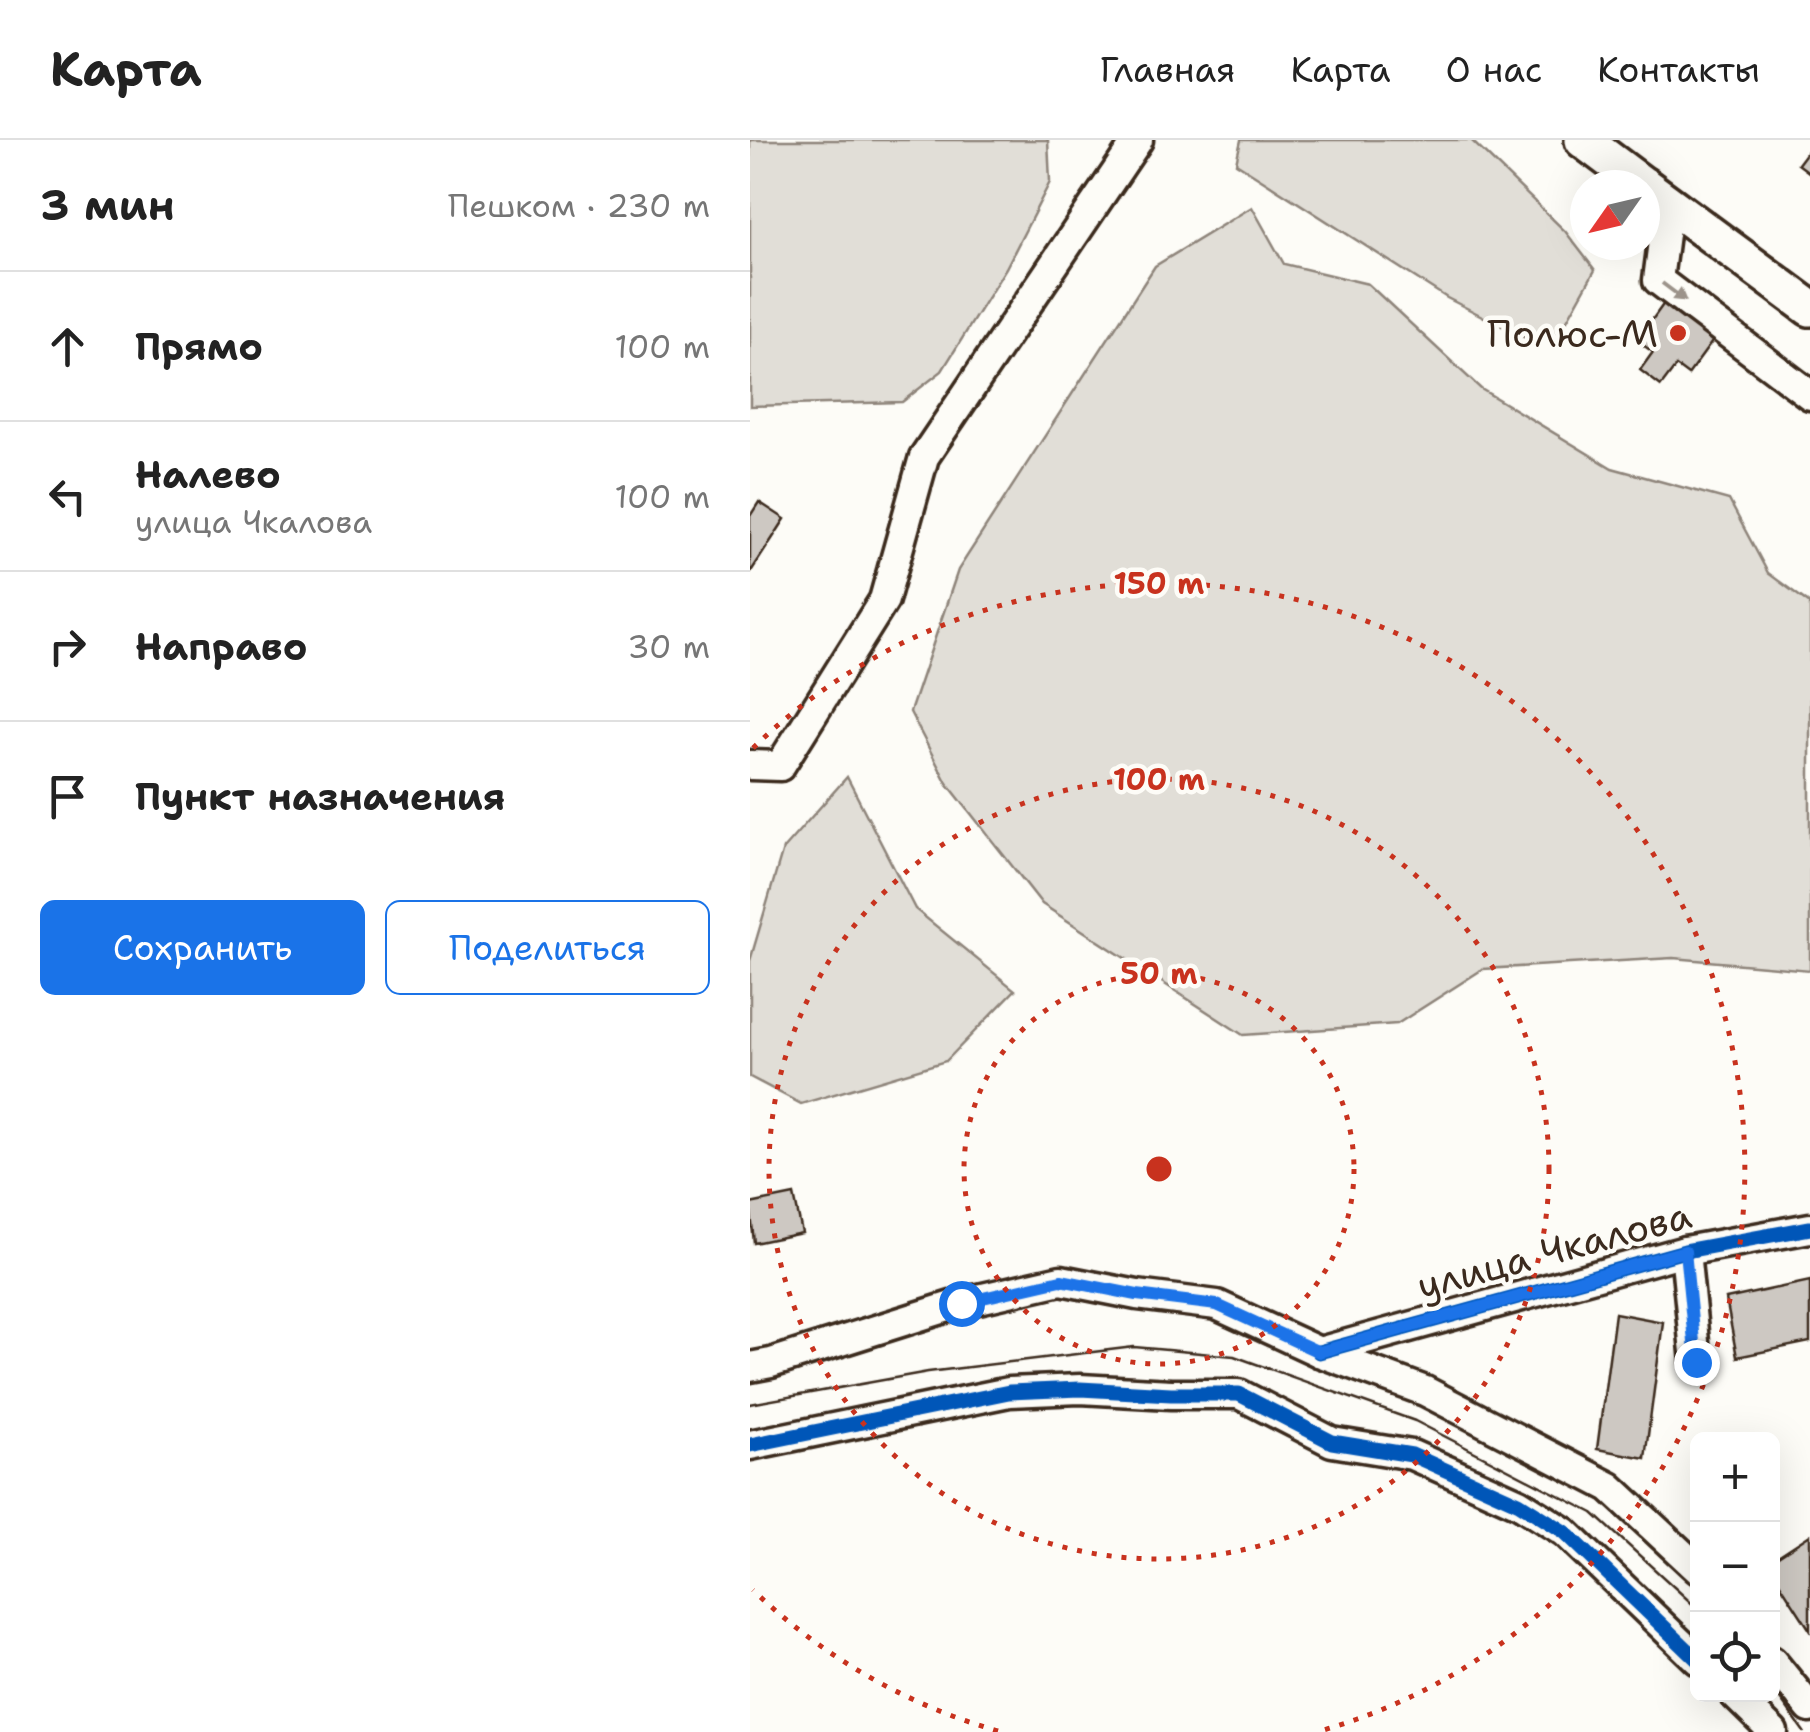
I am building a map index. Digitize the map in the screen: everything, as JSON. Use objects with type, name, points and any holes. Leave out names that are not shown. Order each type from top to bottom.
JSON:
[{"type":"main road","points":[[1583,140],[1624,170]]},
{"type":"main road","points":[[1660,197],[1810,308]]},
{"type":"street","points":[[750,765],[780,766],[884,600],[924,457],[1138,140]]},
{"type":"street","points":[[1657,260],[1658,280],[1810,395]]},
{"type":"street","name":"улица Чкалова","points":[[1319,1352],[1685,1251],[1810,1228]]},
{"type":"street","points":[[1685,1251],[1696,1362]]},
{"type":"street","points":[[750,1367],[961,1303],[1061,1280],[1217,1305],[1319,1352],[1425,1391],[1610,1487],[1690,1562]]},
{"type":"street","points":[[750,1445],[1009,1392],[1080,1389],[1240,1394],[1332,1442],[1412,1455],[1520,1502],[1565,1532],[1690,1652]]},
{"type":"street","points":[[1780,1671],[1810,1708]]},
{"type":"street","points":[[1742,1702],[1772,1732]]},
{"type":"shaded area","points":[[750,140],[1048,140],[1050,182],[1006,268],[942,371],[902,402],[750,406]]},
{"type":"shaded area","points":[[1241,140],[1471,140],[1565,231],[1570,238],[1570,260],[1587,260],[1595,270],[1561,331],[1531,341],[1447,298],[1236,163]]},
{"type":"shaded area","points":[[1252,207],[1284,264],[1368,284],[1481,389],[1612,468],[1729,500],[1768,573],[1810,604],[1810,970],[1673,958],[1483,969],[1397,1024],[1243,1035],[1042,904],[947,783],[910,712],[958,570],[1155,266]]},
{"type":"shaded area","points":[[847,777],[915,909],[1015,990],[946,1061],[801,1104],[750,1077],[750,961],[783,849]]},
{"type":"building","points":[[1810,148],[1810,173],[1798,164]]},
{"type":"building","points":[[1667,299],[1717,335],[1688,375],[1676,366],[1661,386],[1640,370],[1653,352],[1637,341]]},
{"type":"building","points":[[759,502],[785,519],[750,573],[750,516]]},
{"type":"building","points":[[794,1195],[802,1233],[754,1243],[750,1204]]},
{"type":"building","points":[[1810,1281],[1810,1342],[1737,1357],[1726,1299]]},
{"type":"building","points":[[1615,1313],[1663,1322],[1645,1458],[1597,1449]]},
{"type":"building","points":[[1810,1535],[1810,1630],[1780,1583],[1780,1555]]},
{"type":"tram line","points":[[750,1404],[928,1372],[1134,1347],[1234,1356],[1415,1421],[1593,1513],[1690,1602]]},
{"type":"tram line","points":[[1780,1699],[1804,1732]]},
{"type":"cycle path","points":[[1319,1352],[1685,1251],[1810,1228]]},
{"type":"cycle path","points":[[750,1445],[1009,1392],[1080,1389],[1239,1394],[1332,1442],[1412,1455],[1519,1503],[1565,1532],[1690,1652]]},
{"type":"place","name":"Полюс-М","points":[[1678,333]]},
{"type":"route","points":[[961,1303],[1061,1280],[1217,1305],[1319,1352],[1685,1251],[1696,1362]]}]
